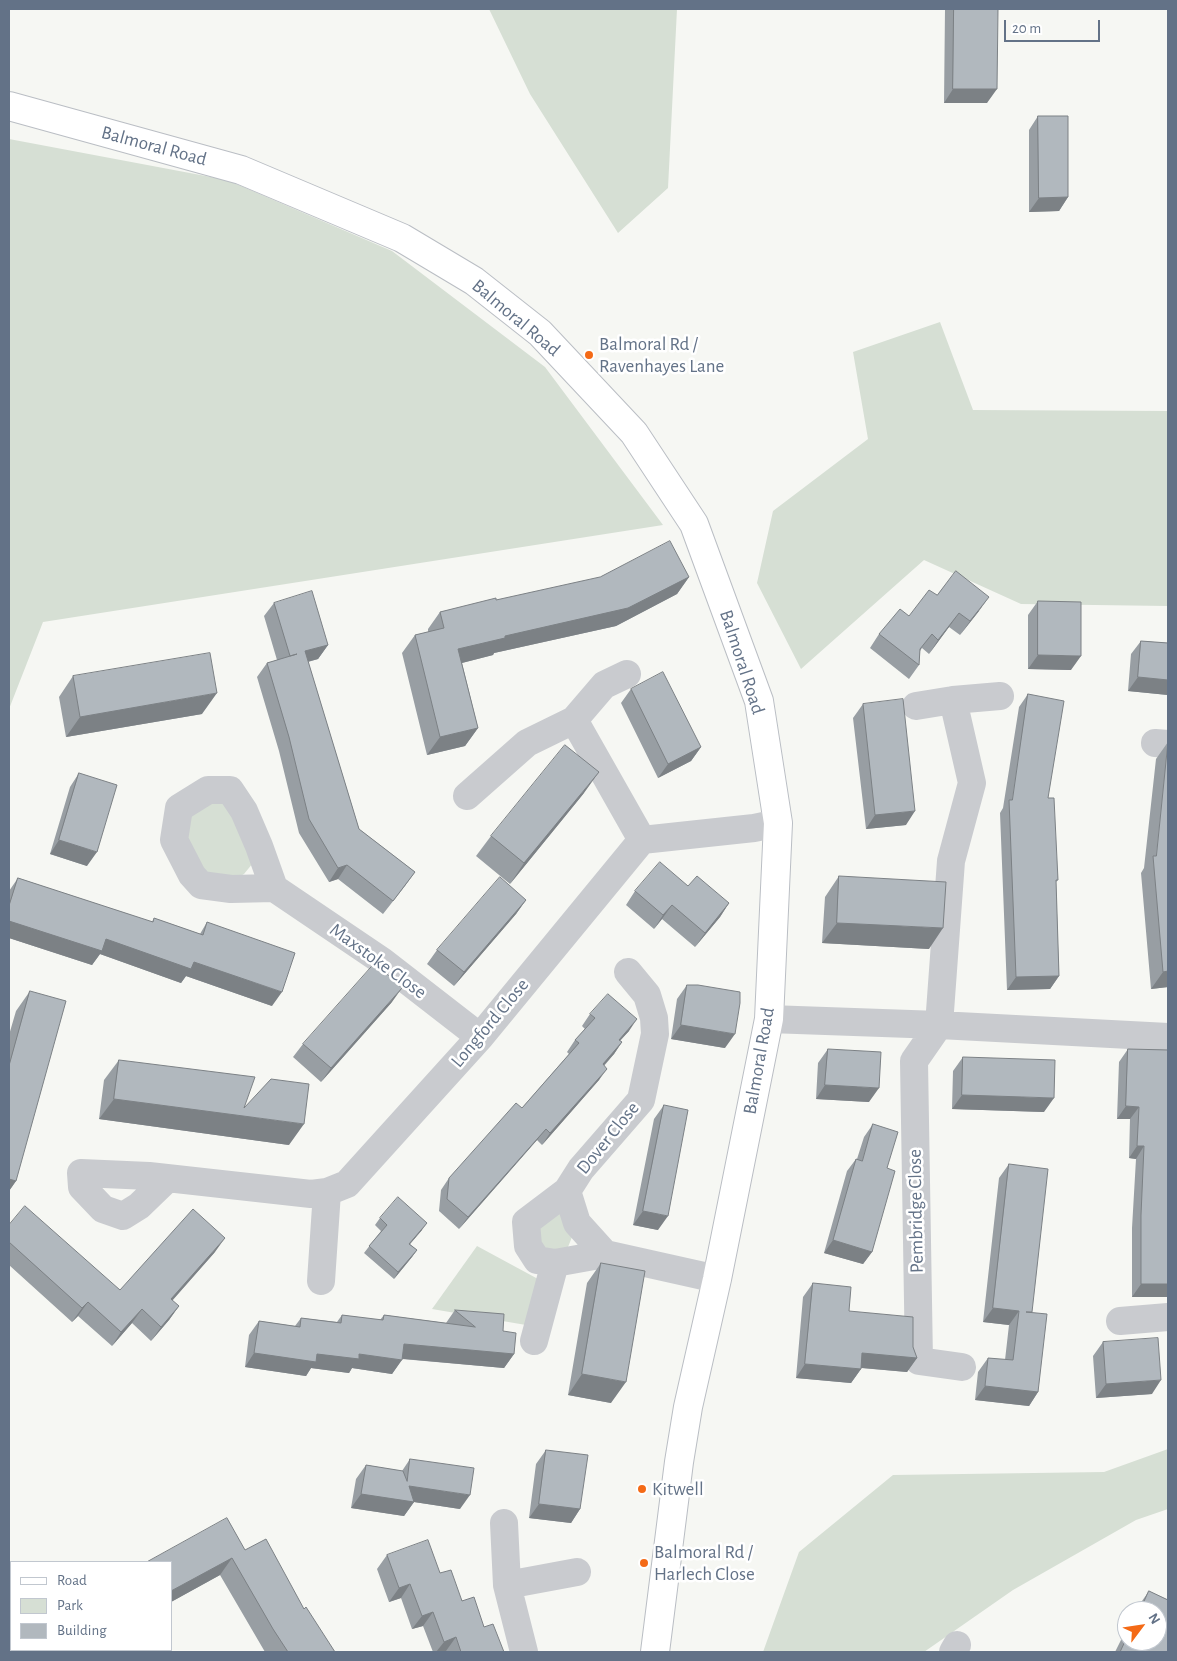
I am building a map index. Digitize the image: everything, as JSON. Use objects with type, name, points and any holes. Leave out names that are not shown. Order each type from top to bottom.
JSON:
[{"type":"street","name":"Balmoral Road","points":[[9,106],[241,170],[393,234],[474,281],[540,334],[634,433],[694,524],[759,701],[778,823],[769,1019],[717,1279],[686,1416],[655,1652]]},
{"type":"street","points":[[467,796],[526,743],[574,720],[604,685],[627,674]]},
{"type":"street","points":[[916,706],[953,700],[1000,696]]},
{"type":"street","points":[[939,1025],[950,861],[972,783],[953,700]]},
{"type":"street","points":[[574,720],[642,840],[754,828],[778,823]]},
{"type":"street","name":"Longford Close","points":[[167,1178],[312,1194],[326,1192],[347,1184],[480,1037],[642,840]]},
{"type":"street","name":"Maxstoke Close","points":[[274,888],[382,962],[480,1037]]},
{"type":"street","name":"Dover Close","points":[[555,1264],[537,1260],[528,1246],[526,1222],[567,1191],[581,1169],[641,1100],[655,1034],[654,1018],[647,995],[628,972]]},
{"type":"street","points":[[769,1019],[939,1025],[1168,1037]]},
{"type":"street","name":"Pembridge Close","points":[[939,1025],[914,1061],[918,1361],[962,1367]]},
{"type":"street","name":"Dover Close","points":[[567,1191],[577,1222],[605,1254]]},
{"type":"street","points":[[321,1281],[326,1192]]},
{"type":"street","points":[[534,1341],[555,1264],[605,1254],[717,1279]]},
{"type":"street","points":[[1120,1321],[1168,1317]]},
{"type":"street","points":[[504,1523],[506,1585],[524,1652]]},
{"type":"street","points":[[506,1585],[576,1572]]},
{"type":"green space","points":[[489,9],[677,9],[668,188],[618,233],[530,94]]},
{"type":"green space","points":[[9,139],[227,180],[392,251],[545,367],[663,525],[43,622],[9,709]]},
{"type":"green space","points":[[940,322],[973,410],[1168,411],[1168,606],[1021,604],[924,560],[801,669],[757,583],[773,511],[868,439],[853,352]]},
{"type":"green space","points":[[224,801],[242,828],[253,863],[244,874],[232,881],[206,876],[184,849],[188,824],[194,812],[206,803]]},
{"type":"green space","points":[[546,1214],[563,1214],[574,1232],[568,1247],[552,1256],[536,1244],[532,1225]]},
{"type":"green space","points":[[477,1246],[538,1279],[526,1325],[432,1309]]},
{"type":"green space","points":[[1168,1449],[1168,1509],[1136,1520],[1013,1590],[924,1652],[763,1652],[799,1552],[893,1475],[1104,1472]]},
{"type":"building","points":[[954,9],[998,9],[997,89],[953,89]]},
{"type":"building","points":[[1038,116],[1068,116],[1068,197],[1039,198]]},
{"type":"building","points":[[670,541],[689,577],[628,608],[505,636],[505,638],[458,649],[478,728],[440,737],[415,635],[444,628],[440,612],[496,598],[496,600],[600,577]]},
{"type":"building","points":[[956,571],[989,597],[970,621],[959,613],[938,640],[932,634],[920,649],[919,665],[879,634],[900,609],[909,616],[929,590],[937,595]]},
{"type":"building","points":[[312,591],[328,645],[305,651],[359,829],[415,872],[393,901],[347,865],[338,868],[309,819],[289,737],[267,663],[297,654],[290,656],[274,603]]},
{"type":"building","points":[[1038,601],[1081,602],[1081,656],[1038,655]]},
{"type":"building","points":[[1141,641],[1168,643],[1168,680],[1138,677]]},
{"type":"building","points":[[210,653],[217,693],[80,717],[73,676]]},
{"type":"building","points":[[663,672],[701,747],[668,764],[631,689]]},
{"type":"building","points":[[1028,694],[1064,701],[1048,798],[1054,798],[1058,880],[1056,880],[1059,976],[1016,977],[1009,800],[1012,800]]},
{"type":"building","points":[[903,699],[915,811],[875,815],[863,704]]},
{"type":"building","points":[[1168,742],[1168,971],[1163,972],[1153,856],[1156,856]]},
{"type":"building","points":[[565,745],[599,772],[524,863],[491,836]]},
{"type":"building","points":[[79,773],[117,785],[97,852],[59,840]]},
{"type":"building","points":[[660,862],[688,886],[697,876],[729,903],[705,933],[672,905],[663,915],[635,891]]},
{"type":"building","points":[[839,876],[946,882],[943,928],[837,923]]},
{"type":"building","points":[[500,877],[526,900],[464,972],[437,950]]},
{"type":"building","points":[[18,878],[153,922],[154,918],[203,935],[207,922],[295,953],[282,992],[194,962],[191,969],[106,939],[102,951],[9,921],[9,906]]},
{"type":"building","points":[[375,963],[402,988],[331,1068],[303,1044]]},
{"type":"building","points":[[687,985],[740,992],[735,1034],[681,1025]]},
{"type":"building","points":[[30,991],[66,1001],[16,1181],[9,1179],[9,1066]]},
{"type":"building","points":[[608,994],[637,1019],[619,1040],[622,1042],[603,1064],[607,1069],[550,1133],[546,1129],[468,1217],[447,1199],[449,1178],[516,1103],[522,1108],[579,1043],[575,1040],[595,1018],[590,1014]]},
{"type":"building","points":[[828,1049],[881,1052],[879,1088],[825,1085]]},
{"type":"building","points":[[1128,1049],[1168,1050],[1168,1284],[1141,1284],[1144,1146],[1137,1146],[1139,1107],[1126,1106]]},
{"type":"building","points":[[963,1057],[1055,1060],[1054,1098],[962,1095]]},
{"type":"building","points":[[119,1060],[255,1077],[244,1108],[271,1079],[309,1084],[304,1124],[114,1099]]},
{"type":"building","points":[[664,1105],[688,1110],[668,1216],[643,1211]]},
{"type":"building","points":[[873,1124],[898,1132],[887,1168],[895,1171],[872,1252],[833,1240],[856,1159],[862,1161]]},
{"type":"building","points":[[1009,1164],[1048,1169],[1032,1312],[1026,1312],[1047,1314],[1038,1392],[985,1386],[988,1358],[1013,1360],[1019,1311],[993,1308]]},
{"type":"building","points":[[398,1197],[427,1223],[409,1244],[417,1250],[398,1272],[369,1246],[387,1225],[380,1218]]},
{"type":"building","points":[[25,1206],[120,1290],[193,1209],[225,1238],[171,1299],[179,1306],[161,1327],[142,1309],[121,1332],[88,1302],[82,1308],[9,1242],[9,1225]]},
{"type":"building","points":[[601,1263],[645,1271],[626,1382],[582,1374]]},
{"type":"building","points":[[813,1283],[851,1287],[849,1311],[913,1317],[913,1347],[917,1358],[862,1353],[861,1369],[805,1364]]},
{"type":"building","points":[[455,1310],[504,1314],[503,1331],[516,1333],[514,1354],[404,1344],[402,1360],[359,1354],[359,1359],[317,1354],[316,1362],[254,1353],[259,1321],[300,1327],[301,1318],[341,1323],[342,1315],[383,1320],[384,1315],[475,1327]]},
{"type":"building","points":[[1158,1338],[1161,1380],[1106,1384],[1103,1342]]},
{"type":"building","points":[[546,1450],[588,1455],[580,1509],[539,1504]]},
{"type":"building","points":[[410,1459],[474,1468],[470,1495],[409,1486],[414,1502],[361,1494],[366,1465],[403,1471],[407,1481]]},
{"type":"building","points":[[227,1518],[245,1550],[266,1539],[304,1609],[306,1607],[335,1652],[288,1652],[232,1558],[172,1590],[172,1561],[149,1561]]},
{"type":"building","points":[[428,1540],[440,1573],[451,1570],[462,1601],[474,1597],[484,1627],[493,1624],[504,1652],[461,1652],[456,1637],[444,1642],[433,1612],[422,1616],[410,1584],[399,1588],[387,1555]]},
{"type":"building","points":[[1149,1591],[1168,1600],[1168,1652],[1120,1652],[1167,1651],[1167,1601],[1144,1601]]},
{"type":"building","points":[[34,1651],[92,1651],[91,1652]]},
{"type":"place","name":"Balmoral Rd / Ravenhayes Lane","points":[[589,355]]},
{"type":"place","name":"Kitwell","points":[[642,1489]]},
{"type":"place","name":"Balmoral Rd / Harlech Close","points":[[644,1563]]}]
